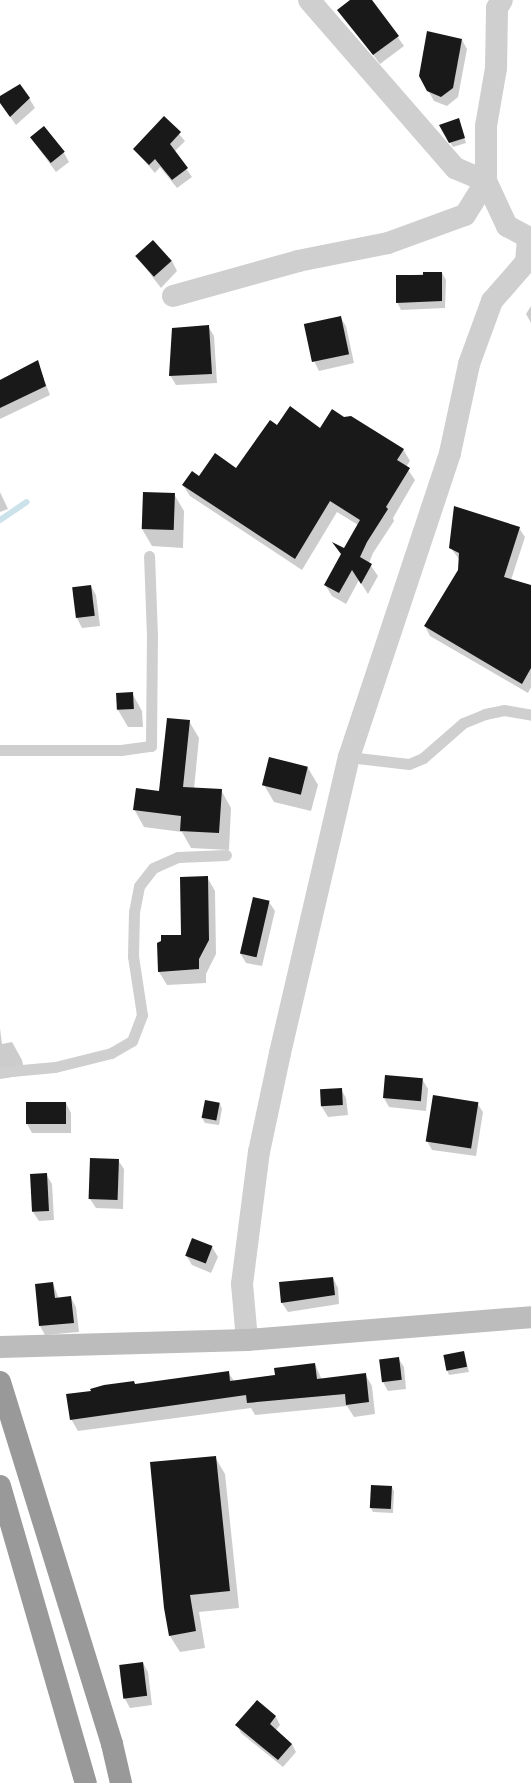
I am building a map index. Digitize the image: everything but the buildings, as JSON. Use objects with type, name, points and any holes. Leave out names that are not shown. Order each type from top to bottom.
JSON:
[{"type":"highway","points":[[0,1382],[112,1744],[121,1783]]},
{"type":"highway","points":[[0,1486],[86,1783]]},
{"type":"main road","points":[[0,1347],[247,1340],[531,1317]]},
{"type":"street","points":[[308,0],[455,168],[486,181]]},
{"type":"street","points":[[247,1340],[242,1284],[260,1152],[280,1053],[350,757],[450,454],[469,364],[492,301],[526,262],[530,239],[507,226],[486,181],[486,126],[496,68],[497,8],[502,0]]},
{"type":"street","points":[[173,296],[298,261],[388,243],[458,218],[465,215],[486,181]]},
{"type":"lane","points":[[0,750],[121,750],[151,746],[152,636],[149,556]]},
{"type":"lane","points":[[350,757],[409,764],[423,758],[463,723],[485,714],[504,710],[531,715]]},
{"type":"lane","points":[[0,1072],[55,1067],[111,1053],[132,1041],[142,1015],[133,956],[134,912],[139,886],[153,868],[178,857],[226,856]]},
{"type":"waterway","points":[[0,520],[27,502]]}]
